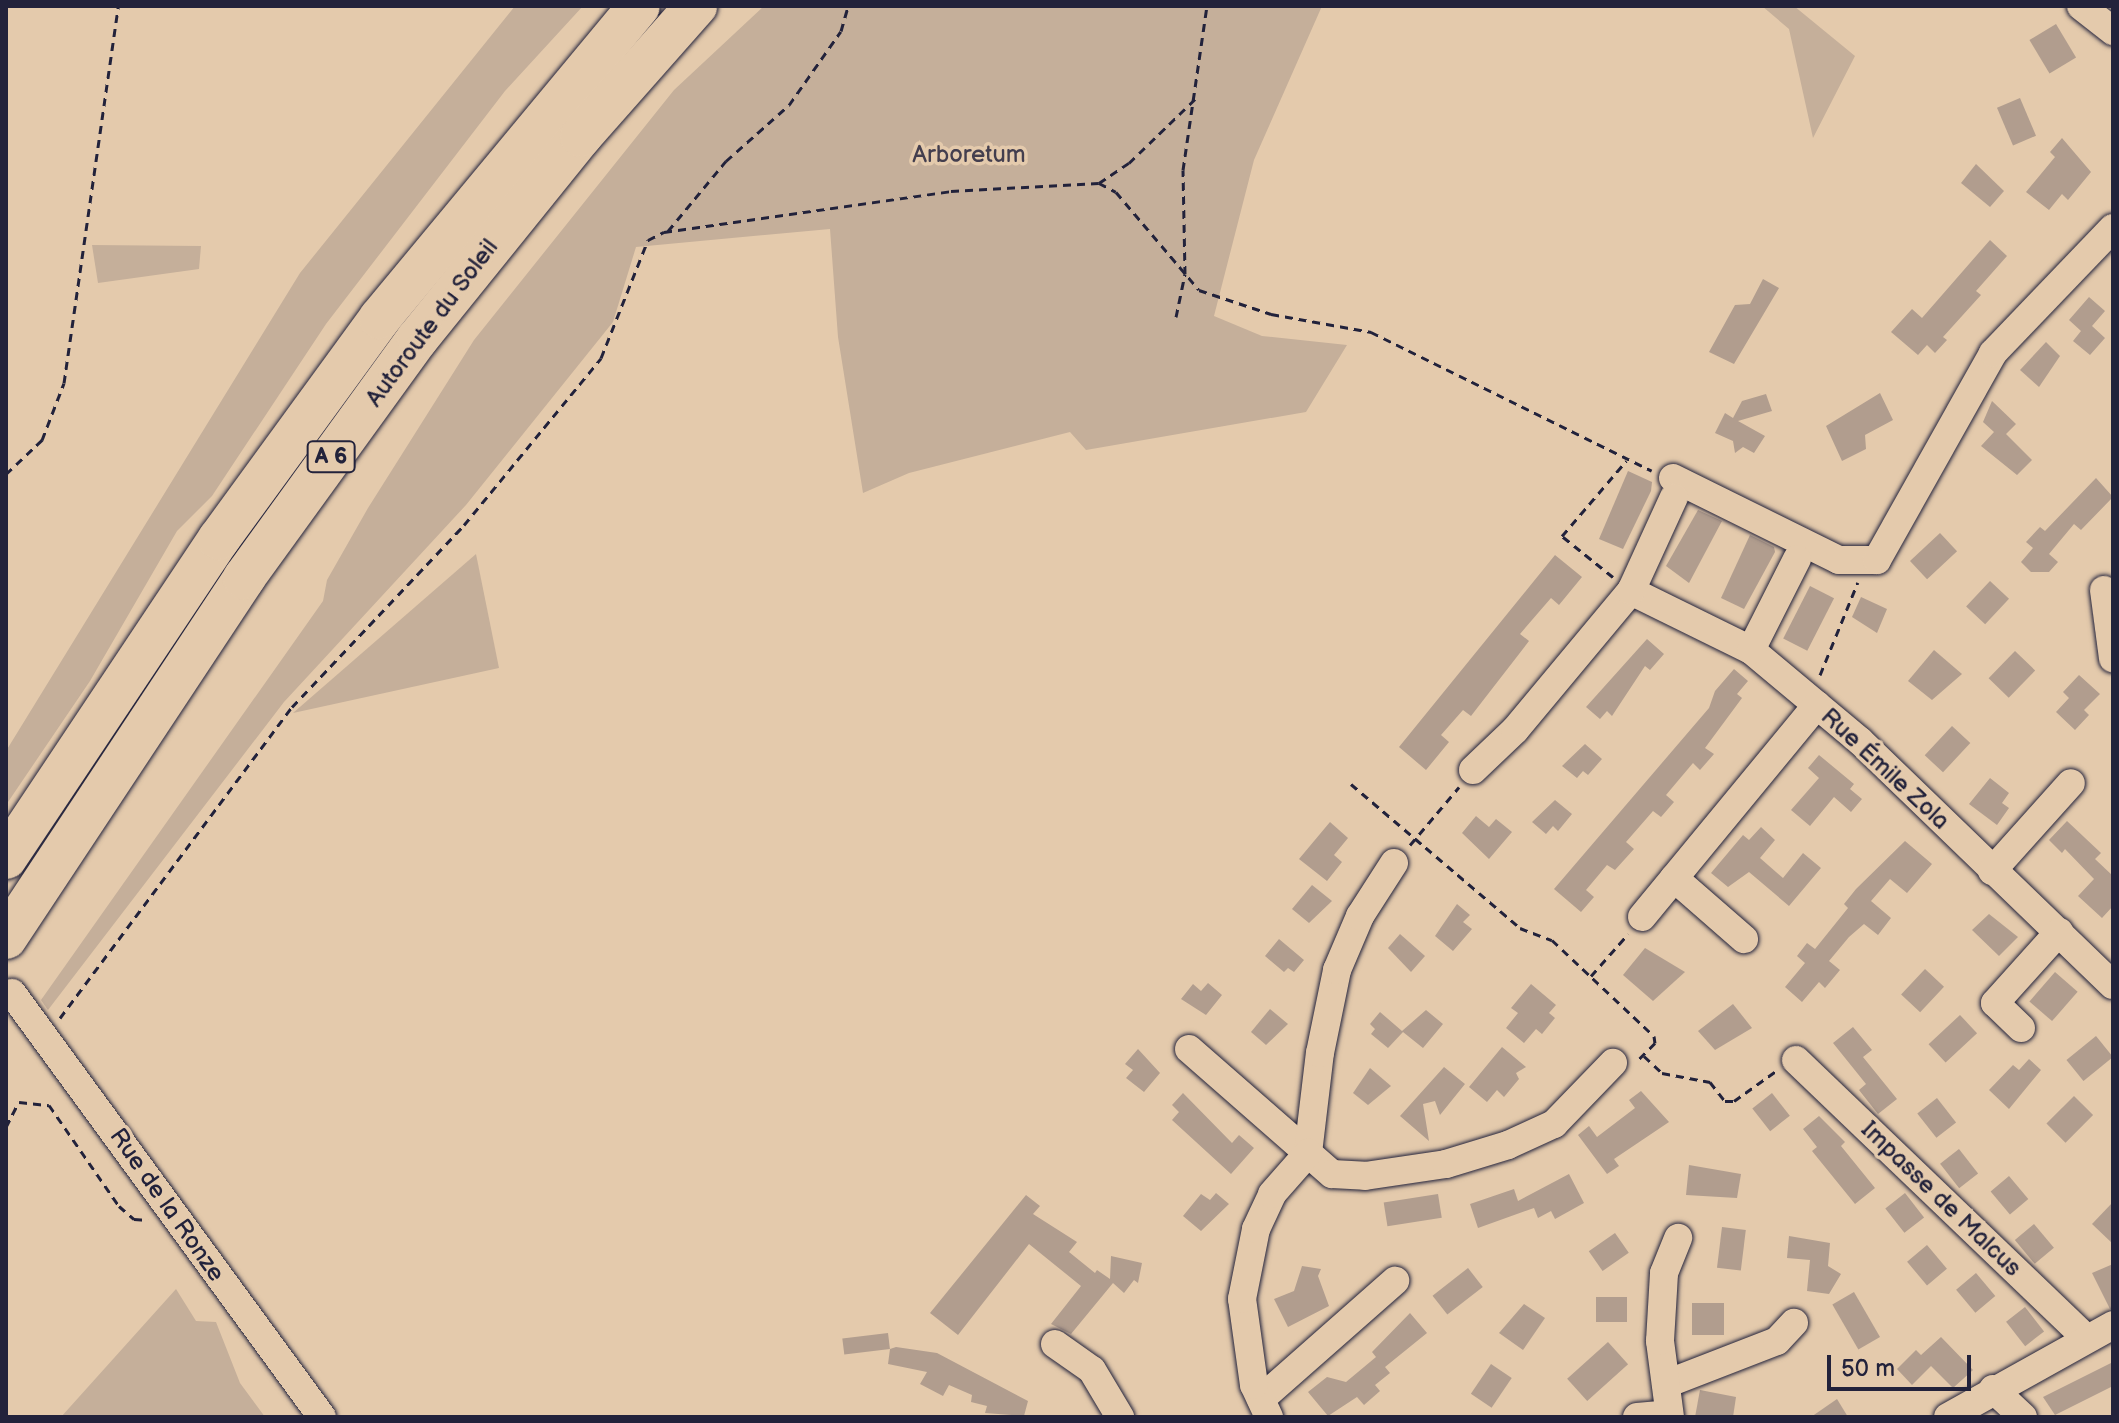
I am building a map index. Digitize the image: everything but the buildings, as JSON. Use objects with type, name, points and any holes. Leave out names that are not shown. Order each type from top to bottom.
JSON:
[{"type":"highway","name":"Autoroute du Soleil","points":[[6,858],[219,539],[380,318],[639,6]]},
{"type":"highway","name":"Autoroute du Soleil","points":[[6,938],[235,590],[418,338],[581,136],[696,6]]},
{"type":"street","points":[[2081,6],[2113,31]]},
{"type":"street","points":[[1473,770],[1515,730],[1631,591],[1674,488],[1839,560],[1877,560],[1891,541],[1993,353],[2113,228]]},
{"type":"street","points":[[1751,650],[1797,559]]},
{"type":"street","points":[[2104,590],[2113,658]]},
{"type":"street","name":"Rue Émile Zola","points":[[1631,591],[1751,650],[1814,702],[2113,985]]},
{"type":"street","points":[[1642,917],[1814,702]]},
{"type":"street","points":[[1992,871],[2071,783]]},
{"type":"street","points":[[1394,863],[1360,916],[1337,970],[1308,1153],[1272,1194],[1256,1229],[1242,1299],[1245,1340],[1265,1408],[1395,1281]]},
{"type":"street","points":[[1674,878],[1744,939]]},
{"type":"street","points":[[2021,1028],[1995,1003],[2059,932]]},
{"type":"street","name":"Rue de la Ronze","points":[[12,993],[169,1213],[322,1417]]},
{"type":"street","points":[[1189,1049],[1332,1174],[1365,1176],[1446,1164],[1508,1145],[1554,1124],[1613,1063]]},
{"type":"street","name":"Impasse de Malcus","points":[[1796,1060],[2086,1338]]},
{"type":"street","points":[[1637,1417],[1669,1416],[1660,1341],[1664,1273],[1678,1238]]},
{"type":"street","points":[[1666,1384],[1777,1341],[1794,1323]]},
{"type":"street","points":[[1948,1417],[1993,1389],[2113,1325]]},
{"type":"street","points":[[1055,1344],[1092,1370],[1120,1417]]},
{"type":"street","points":[[1993,1389],[2023,1417]]},
{"type":"path","points":[[6,474],[42,440],[64,383],[118,6]]},
{"type":"path","points":[[668,232],[726,161],[789,105],[841,31],[848,6]]},
{"type":"path","points":[[1176,317],[1185,274],[1183,170],[1197,96],[1207,6]]},
{"type":"path","points":[[46,1037],[292,707],[464,525],[601,358],[648,240],[664,232],[951,191],[1099,183],[1129,163],[1197,96]]},
{"type":"path","points":[[1099,183],[1116,192],[1199,290],[1271,314],[1371,332],[1597,440],[1626,461],[1674,488]]},
{"type":"path","points":[[1626,461],[1562,536],[1631,591]]},
{"type":"path","points":[[1814,702],[1867,560]]},
{"type":"path","points":[[1394,863],[1473,770]]},
{"type":"path","points":[[1351,784],[1520,928],[1552,940],[1654,1036],[1655,1043],[1631,1067],[1613,1063]]},
{"type":"path","points":[[1591,976],[1642,917]]},
{"type":"path","points":[[1644,1056],[1662,1073],[1710,1082],[1725,1101],[1734,1101],[1796,1060]]},
{"type":"path","points":[[6,1127],[19,1102],[49,1105],[119,1206],[145,1221],[169,1213]]},
{"type":"green space","points":[[515,6],[583,6],[505,91],[326,324],[212,496],[177,531],[90,681],[6,805],[6,751],[300,273]]},
{"type":"green space","name":"Arboretum","points":[[764,6],[1322,6],[1254,160],[1214,316],[1262,336],[1347,345],[1306,412],[1086,450],[1070,432],[909,473],[863,493],[838,337],[830,229],[636,247],[613,322],[466,505],[284,702],[48,1010],[41,1000],[323,601],[327,580],[368,508],[474,340],[674,90]]},
{"type":"green space","points":[[1762,6],[1794,6],[1855,56],[1813,138],[1789,29]]},
{"type":"green space","points":[[92,245],[201,246],[199,269],[98,283]]},
{"type":"green space","points":[[476,554],[499,668],[293,713]]},
{"type":"green space","points":[[176,1289],[196,1321],[216,1322],[240,1383],[265,1417],[61,1417]]}]
